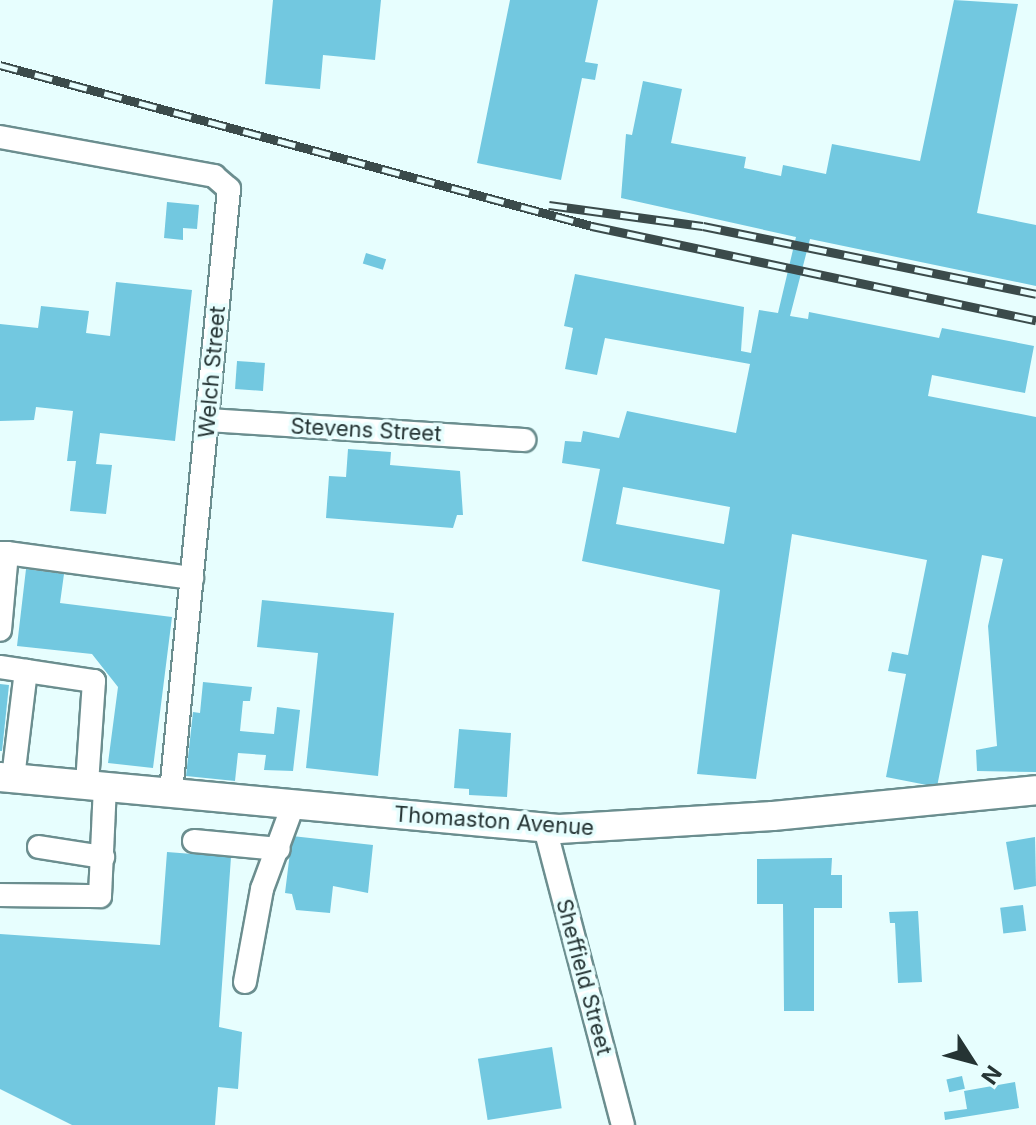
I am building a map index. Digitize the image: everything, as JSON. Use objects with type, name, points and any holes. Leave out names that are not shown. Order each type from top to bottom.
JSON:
[{"type":"main road","name":"Thomaston Avenue","points":[[6,777],[545,828],[743,818],[1036,790]]},
{"type":"street","name":"Welch Street","points":[[0,137],[214,176],[227,184],[229,205],[171,793]]},
{"type":"street","name":"Stevens Street","points":[[207,420],[524,440]]},
{"type":"street","points":[[0,630],[4,553],[192,578]]},
{"type":"street","points":[[0,667],[94,681],[96,786],[103,857],[100,896],[0,895]]},
{"type":"street","points":[[6,777],[26,671]]},
{"type":"street","points":[[245,982],[262,889],[293,805]]},
{"type":"street","name":"Sheffield Street","points":[[545,828],[623,1125]]},
{"type":"street","points":[[194,841],[279,849]]},
{"type":"street","points":[[39,847],[103,857]]},
{"type":"building","points":[[273,0],[381,0],[375,60],[323,55],[320,89],[265,84]]},
{"type":"building","points":[[510,0],[598,0],[585,62],[598,64],[595,80],[582,78],[561,180],[477,163]]},
{"type":"building","points":[[954,0],[1018,4],[977,213],[1036,225],[1036,286],[810,239],[790,316],[808,319],[809,312],[939,338],[942,328],[1034,346],[1025,393],[932,375],[928,396],[1036,417],[1036,772],[977,771],[976,750],[997,746],[988,626],[1003,559],[982,555],[937,787],[886,777],[906,674],[888,671],[892,652],[908,655],[927,560],[792,534],[756,779],[697,774],[720,590],[582,561],[600,469],[562,463],[565,441],[581,442],[583,431],[619,438],[627,411],[736,433],[750,364],[605,338],[597,375],[565,369],[573,328],[564,326],[575,274],[744,307],[741,351],[751,353],[759,310],[778,313],[796,237],[621,198],[626,134],[632,135],[643,81],[682,89],[671,143],[746,157],[744,168],[781,176],[783,165],[826,174],[832,144],[920,161]],"holes":[[[623,487],[730,507],[724,544],[616,524]]]},
{"type":"building","points":[[167,202],[199,205],[197,229],[183,228],[183,240],[164,238]]},
{"type":"building","points":[[366,253],[386,259],[383,270],[363,264]]},
{"type":"building","points":[[116,282],[192,290],[175,441],[100,433],[96,464],[112,465],[106,514],[70,511],[76,461],[67,461],[73,411],[36,407],[34,420],[0,421],[0,324],[38,328],[41,306],[89,311],[86,333],[110,336]]},
{"type":"building","points":[[237,361],[265,363],[263,391],[235,389]]},
{"type":"building","points":[[348,449],[391,452],[390,465],[460,471],[463,515],[457,515],[453,528],[326,518],[329,476],[346,477]]},
{"type":"building","points":[[26,569],[64,574],[60,603],[172,617],[153,768],[108,763],[118,687],[92,654],[17,646]]},
{"type":"building","points":[[262,600],[394,613],[378,776],[306,768],[318,653],[257,647]]},
{"type":"building","points":[[203,682],[252,687],[250,701],[243,701],[240,731],[274,734],[277,707],[300,710],[293,771],[264,770],[266,755],[238,753],[235,781],[186,776],[193,712],[200,713]]},
{"type":"building","points":[[0,684],[9,685],[2,751],[0,751]]},
{"type":"building","points":[[459,729],[511,733],[507,797],[469,795],[469,789],[454,788]]},
{"type":"building","points":[[292,836],[373,845],[368,893],[333,886],[330,913],[296,910],[292,894],[285,893]]},
{"type":"building","points":[[1035,837],[1036,886],[1014,890],[1006,842]]},
{"type":"building","points":[[167,852],[231,857],[219,1027],[242,1032],[238,1089],[218,1087],[215,1125],[72,1125],[0,1089],[0,934],[160,945]]},
{"type":"building","points":[[832,858],[831,875],[842,875],[842,908],[814,908],[814,1011],[784,1011],[783,904],[757,904],[757,859]]},
{"type":"building","points":[[1023,905],[1026,931],[1003,934],[1000,908]]},
{"type":"building","points":[[918,911],[922,982],[898,983],[895,923],[890,923],[889,912]]},
{"type":"building","points":[[552,1047],[562,1108],[488,1120],[478,1059]]},
{"type":"building","points":[[962,1076],[965,1089],[949,1092],[946,1080]]},
{"type":"building","points":[[1015,1082],[1019,1108],[945,1120],[944,1112],[967,1109],[964,1091]]},
{"type":"railway","points":[[0,65],[592,226],[1036,320]]},
{"type":"railway","points":[[549,205],[703,226],[1036,294]]}]
